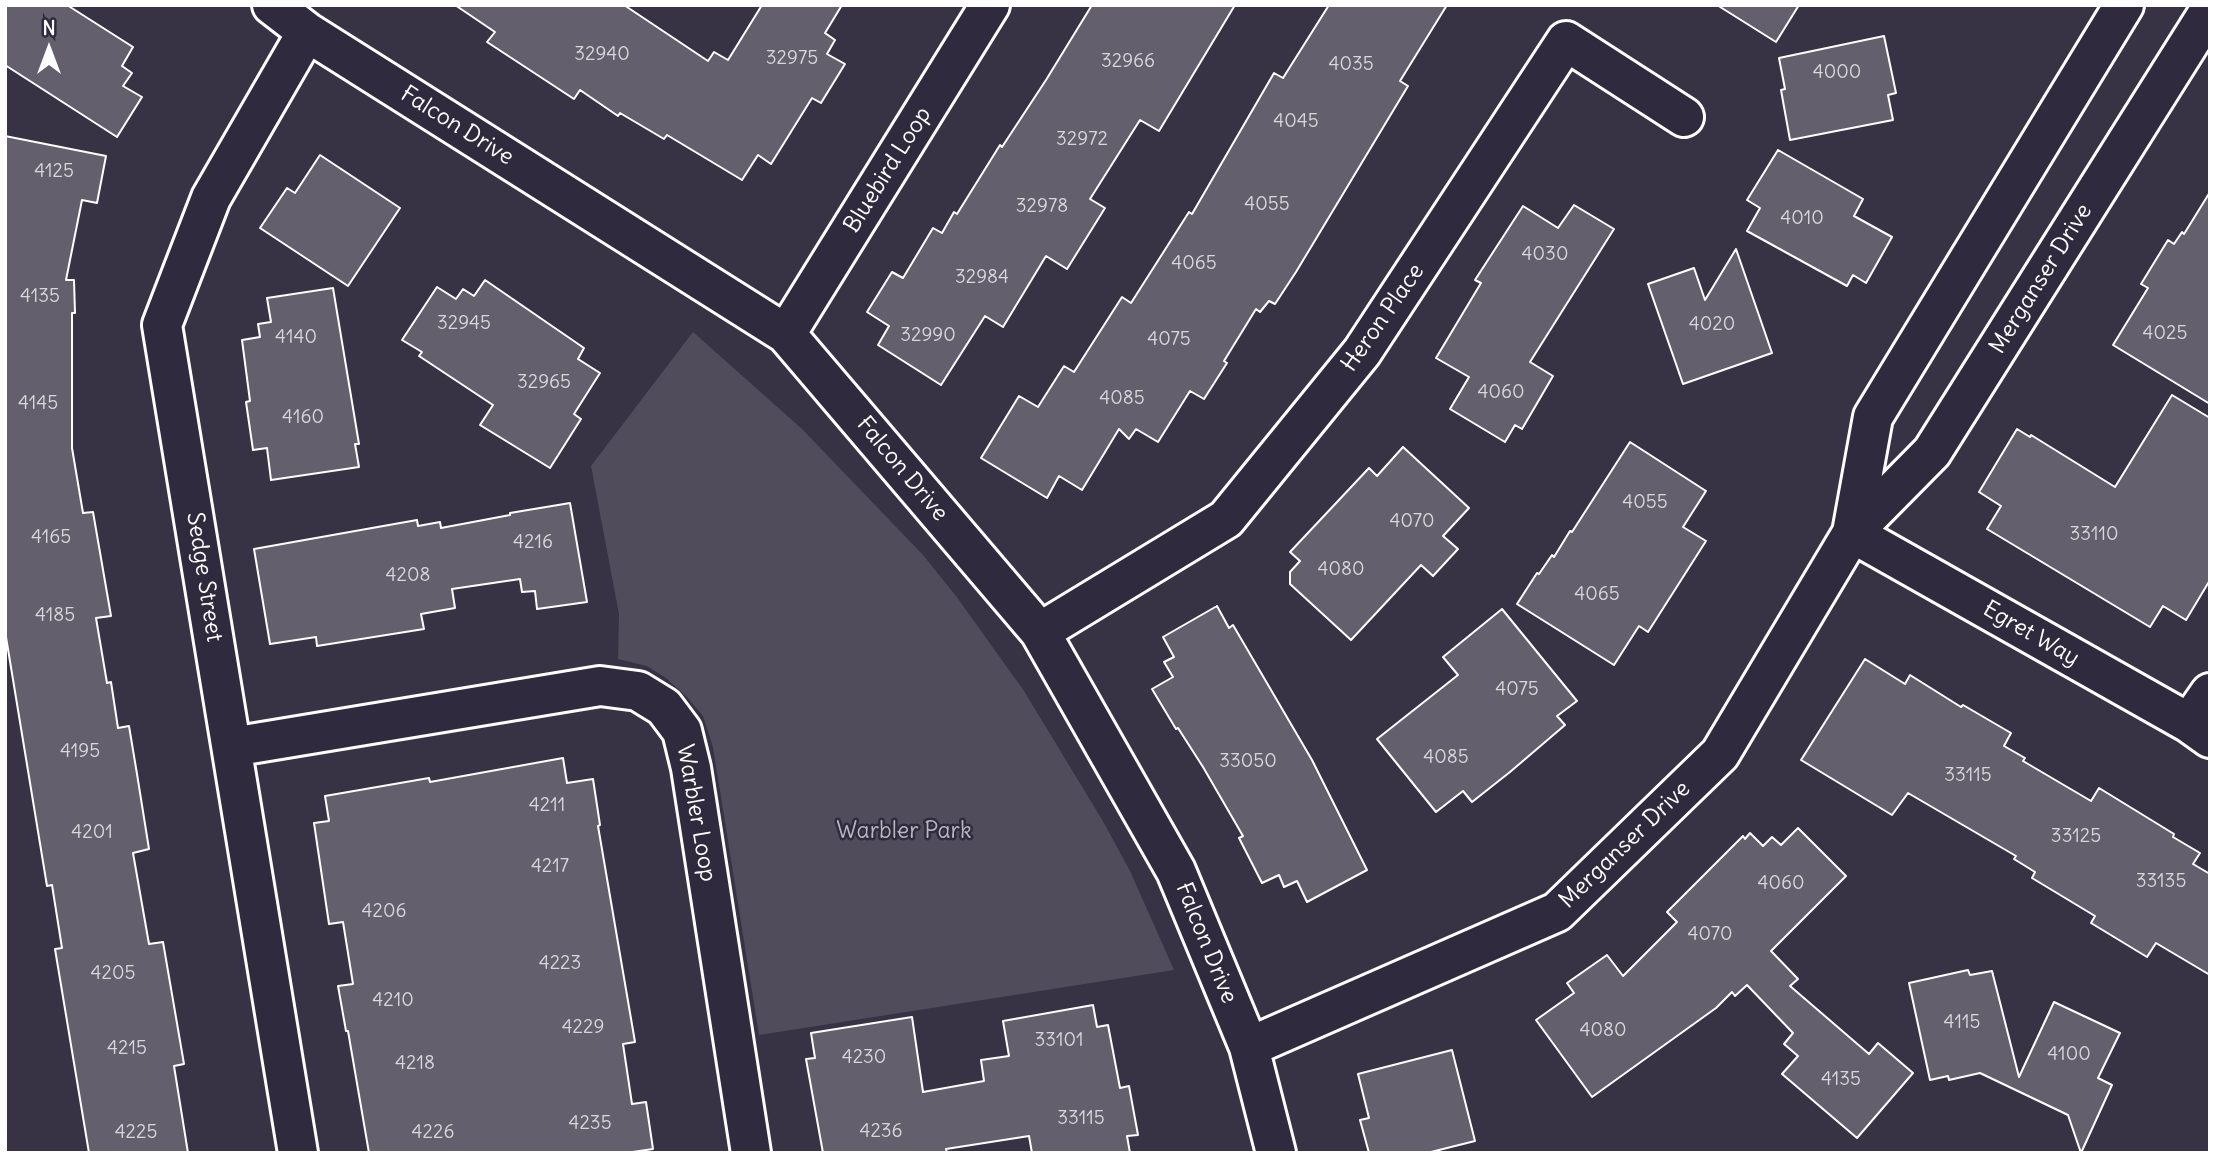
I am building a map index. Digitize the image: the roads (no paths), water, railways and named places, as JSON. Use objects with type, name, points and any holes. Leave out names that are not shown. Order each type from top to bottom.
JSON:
[{"type":"street","name":"Falcon Drive","points":[[272,5],[307,32],[786,334],[1040,632],[1176,871],[1249,1047],[1276,1153]]},
{"type":"street","name":"Bluebird Loop","points":[[786,334],[990,5]]},
{"type":"street","name":"Merganser Drive","points":[[1852,533],[1873,417],[2124,5]]},
{"type":"street","name":"Merganser Drive","points":[[1249,1047],[1557,912],[1720,754],[1852,533],[1933,452],[2210,10]]},
{"type":"street","name":"Sedge Street","points":[[298,1153],[162,325],[211,198],[307,32]]},
{"type":"street","name":"Heron Place","points":[[1040,632],[1226,519],[1362,352],[1566,41],[1684,117]]},
{"type":"street","name":"Egret Way","points":[[1852,533],[2203,718]]},
{"type":"street","name":"Warbler Loop","points":[[232,747],[600,686],[638,691],[664,707],[682,731],[691,768],[751,1153]]},
{"type":"park label","name":"Warbler Park","points":[[904,831]]}]
